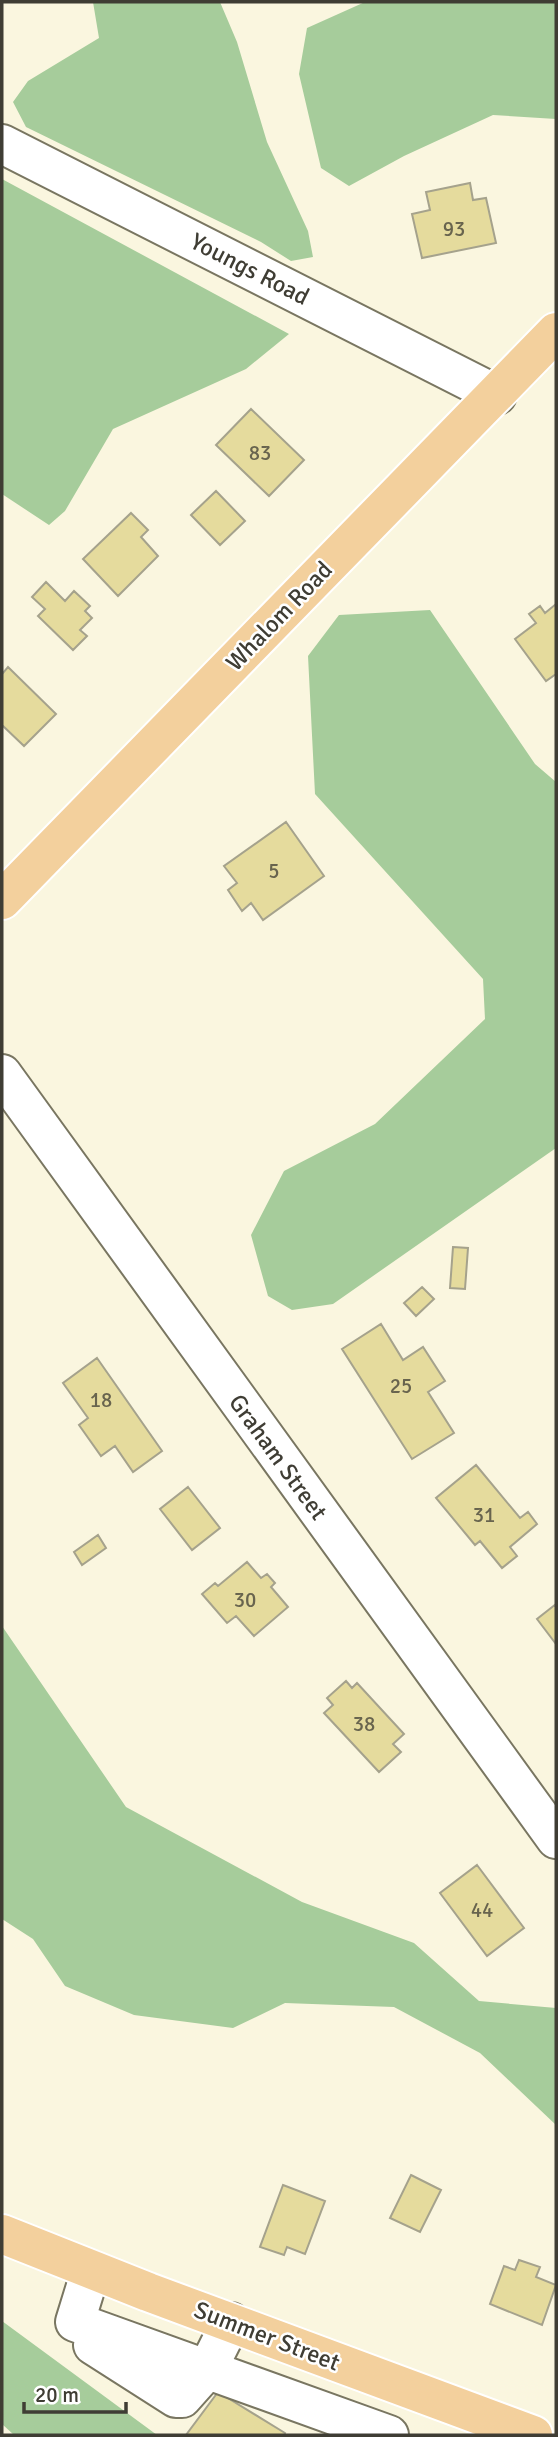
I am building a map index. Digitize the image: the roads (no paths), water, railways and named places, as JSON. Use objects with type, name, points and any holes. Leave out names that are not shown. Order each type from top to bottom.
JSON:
[{"type":"main road","name":"Whalom Road","points":[[2,900],[556,332]]},
{"type":"main road","name":"Summer Street","points":[[2,2234],[352,2368],[468,2424],[533,2435]]},
{"type":"street","name":"Youngs Road","points":[[2,144],[497,395]]},
{"type":"street","name":"Graham Street","points":[[2,1074],[556,1839]]},
{"type":"street","points":[[91,2270],[75,2322],[207,2370],[327,2425],[389,2435]]},
{"type":"street","points":[[207,2370],[231,2322]]},
{"type":"street","points":[[327,2425],[352,2368]]}]
